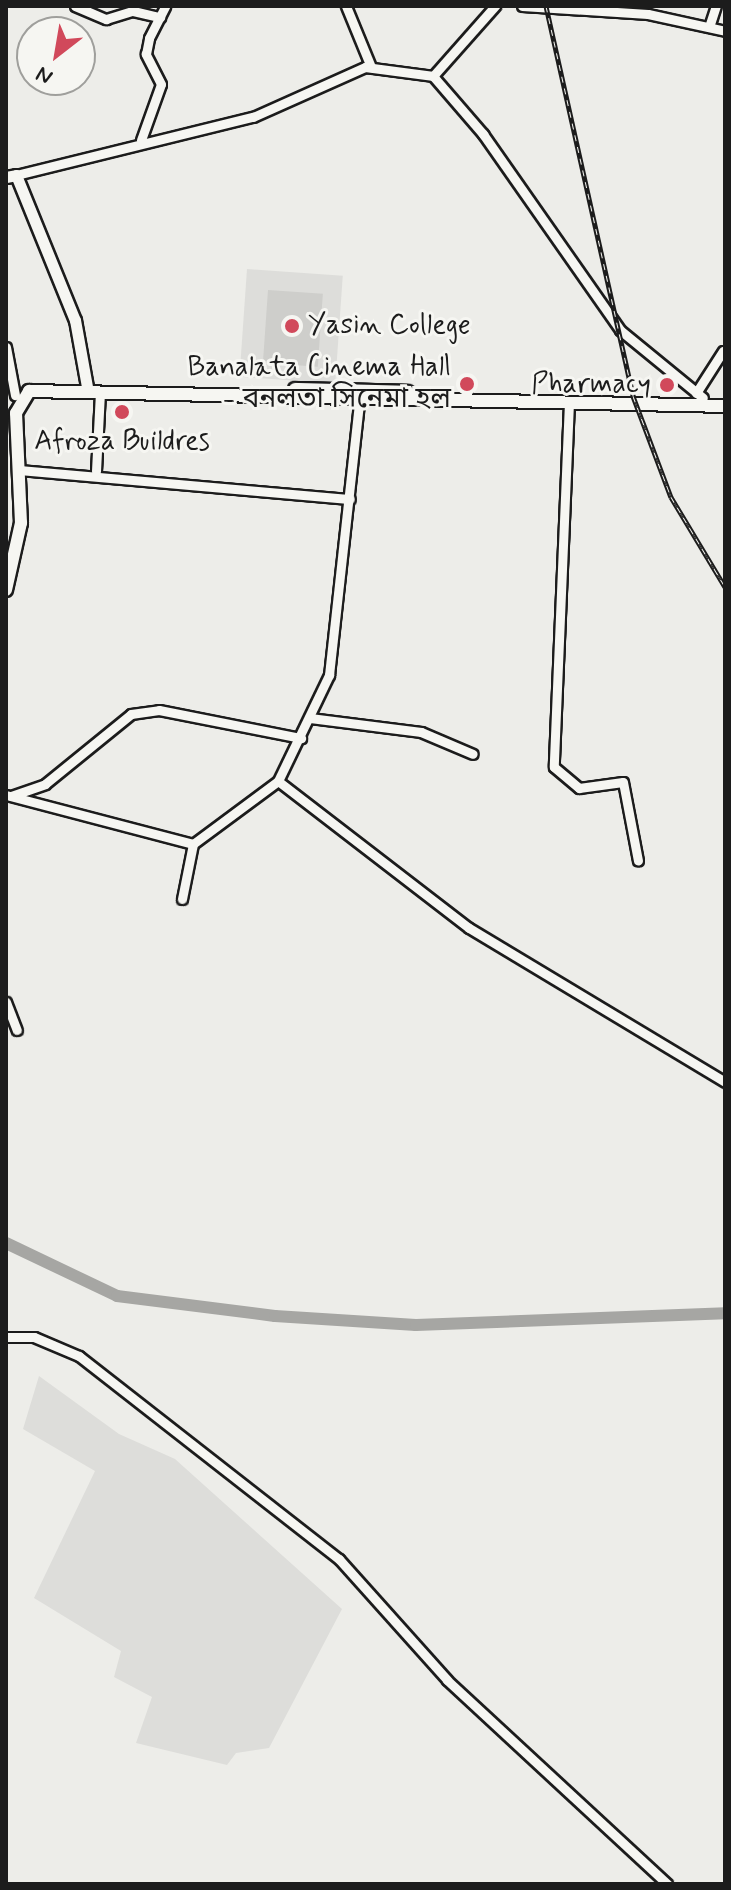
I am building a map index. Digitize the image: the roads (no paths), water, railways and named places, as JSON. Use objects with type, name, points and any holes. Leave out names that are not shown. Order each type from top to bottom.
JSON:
[{"type":"highway","points":[[6,572],[14,554],[15,395],[26,384],[92,390]]},
{"type":"highway","points":[[6,590],[14,554],[18,470],[16,413],[24,395],[92,390],[199,390],[360,396],[700,395],[725,398]]},
{"type":"highway","points":[[436,396],[725,406]]},
{"type":"main road","points":[[11,176],[75,320],[92,390]]},
{"type":"street","points":[[75,6],[106,19],[133,11],[160,17]]},
{"type":"street","points":[[141,140],[161,84],[146,54],[165,6]]},
{"type":"street","points":[[346,6],[371,67]]},
{"type":"street","points":[[433,76],[495,6]]},
{"type":"street","points":[[522,6],[648,14],[725,31]]},
{"type":"street","points":[[709,27],[716,6]]},
{"type":"street","points":[[11,176],[141,140],[253,117],[371,67],[433,76],[483,134],[620,330],[700,395],[723,351]]},
{"type":"street","points":[[6,347],[15,395]]},
{"type":"street","points":[[92,390],[96,471]]},
{"type":"street","points":[[182,899],[193,844],[278,781],[329,675],[360,396]]},
{"type":"street","points":[[569,402],[554,767],[579,788],[623,782],[638,861]]},
{"type":"street","points":[[18,470],[96,471],[350,499]]},
{"type":"street","points":[[9,796],[45,784],[131,714],[159,710],[301,738]]},
{"type":"street","points":[[310,718],[421,732],[473,754]]},
{"type":"street","points":[[278,781],[469,928],[725,1082]]},
{"type":"street","points":[[9,796],[193,844]]},
{"type":"street","points":[[6,1002],[17,1030]]},
{"type":"street","points":[[6,1337],[34,1337],[79,1356],[339,1559],[447,1680],[667,1884]]},
{"type":"waterway","points":[[6,1243],[117,1296],[275,1316],[416,1325],[725,1313]]},
{"type":"railway","points":[[546,6],[633,396],[671,497],[725,587]]},
{"type":"place","name":"Yasin College","points":[[292,326]]},
{"type":"place","name":"Banalata Cinema Hall - বনলতা সিনেমা হল","points":[[467,384]]},
{"type":"place","name":"Pharmacy","points":[[667,385]]},
{"type":"place","name":"Afroza Buildres","points":[[122,412]]}]
